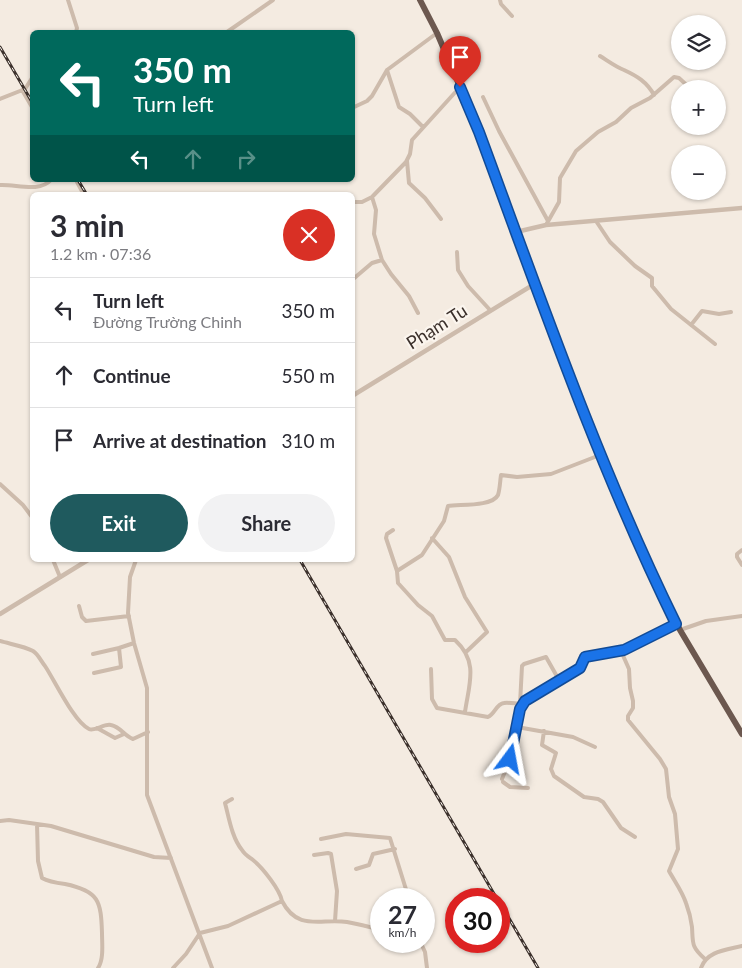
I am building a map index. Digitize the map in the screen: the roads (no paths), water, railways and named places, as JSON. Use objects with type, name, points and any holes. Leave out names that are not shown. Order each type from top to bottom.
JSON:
[{"type":"highway","points":[[420,0],[437,33],[479,132],[600,455],[646,562],[678,627],[742,734]]},
{"type":"street","points":[[68,0],[76,30]]},
{"type":"street","points":[[231,30],[273,0]]},
{"type":"street","points":[[500,0],[512,16]]},
{"type":"street","points":[[355,106],[372,96],[387,70],[437,33]]},
{"type":"street","points":[[600,56],[621,69],[634,74],[648,85],[654,95]]},
{"type":"street","points":[[387,70],[399,107],[410,114],[423,127]]},
{"type":"street","points":[[0,99],[22,90],[30,80]]},
{"type":"street","points":[[547,223],[559,202],[560,178],[574,154],[598,132],[616,122],[631,108],[654,95],[671,80]]},
{"type":"street","points":[[441,219],[425,198],[410,184],[407,161],[412,140],[460,87]]},
{"type":"street","points":[[22,90],[30,104]]},
{"type":"street","points":[[483,97],[498,131],[547,223]]},
{"type":"street","points":[[355,202],[362,202],[372,197],[407,161]]},
{"type":"street","points":[[0,184],[39,187],[49,182]]},
{"type":"street","points":[[372,197],[376,210],[374,234],[382,260],[409,296],[418,313]]},
{"type":"street","points":[[516,232],[547,223],[596,221],[742,208]]},
{"type":"street","points":[[596,221],[610,242],[635,266],[652,278],[652,286],[668,305],[715,344]]},
{"type":"street","points":[[457,252],[458,270],[468,286],[490,310]]},
{"type":"street","points":[[355,277],[372,263],[382,260]]},
{"type":"street","name":"Phạm Tu","points":[[355,394],[536,283]]},
{"type":"street","points":[[691,325],[702,310],[719,314],[731,312]]},
{"type":"street","points":[[397,570],[422,555],[444,521],[448,506],[484,503],[496,498],[501,475],[518,477],[551,474],[600,455]]},
{"type":"street","points":[[0,484],[23,505],[30,514]]},
{"type":"street","points":[[392,530],[387,534],[386,538],[397,570],[397,580],[400,586],[418,605],[432,616],[444,638],[447,641],[455,640],[466,652],[471,668],[465,712]]},
{"type":"street","points":[[432,538],[449,557],[465,596],[487,632],[466,652]]},
{"type":"street","points":[[742,550],[737,557],[742,565]]},
{"type":"street","points":[[54,562],[60,577]]},
{"type":"street","points":[[0,614],[85,562]]},
{"type":"street","points":[[135,562],[130,577],[129,616],[147,688],[147,795],[212,968]]},
{"type":"street","points":[[79,606],[82,616],[86,621],[129,616]]},
{"type":"street","points":[[431,669],[432,699],[437,708],[488,718],[494,714],[501,704],[521,704],[580,668],[583,659],[587,656],[620,651],[678,627],[742,616]]},
{"type":"street","points":[[0,641],[30,650],[36,654],[55,681],[74,714],[88,728],[97,728],[110,724],[119,728],[124,734],[133,739],[148,732]]},
{"type":"street","points":[[93,654],[119,648],[134,642]]},
{"type":"street","points":[[94,673],[121,667],[119,648]]},
{"type":"street","points":[[620,651],[629,669],[630,688],[634,701],[628,720],[660,758],[666,769],[669,797],[675,814],[678,849],[670,871],[686,903],[692,926],[691,941],[705,959]]},
{"type":"street","points":[[528,788],[510,787],[502,780],[510,759],[517,727],[521,704],[523,665],[546,657],[559,680]]},
{"type":"street","points":[[517,727],[573,737],[595,747]]},
{"type":"street","points":[[97,728],[115,738],[124,734]]},
{"type":"street","points":[[544,732],[542,745],[556,753],[551,769],[554,776],[584,797],[598,799],[603,802],[621,828],[635,837]]},
{"type":"street","points":[[232,799],[225,803],[235,838],[240,848],[259,865],[278,889],[286,908],[296,917],[306,922],[348,922],[370,927]]},
{"type":"street","points":[[0,821],[9,820],[37,824],[69,831],[154,857],[170,858]]},
{"type":"street","points":[[37,824],[38,860],[42,878],[80,888],[95,897],[100,904],[102,935],[101,967]]},
{"type":"street","points":[[321,839],[346,834],[389,837],[392,840],[406,888]]},
{"type":"street","points":[[356,869],[369,865],[373,854],[395,850]]},
{"type":"street","points":[[314,856],[331,854],[337,891],[335,921]]},
{"type":"street","points":[[173,968],[186,954],[200,933],[228,926],[282,901]]},
{"type":"street","points":[[701,968],[705,959],[726,949],[742,946]]},
{"type":"street","points":[[425,953],[427,968]]},
{"type":"railway","points":[[0,47],[30,99]]},
{"type":"railway","points":[[79,182],[85,192]]},
{"type":"railway","points":[[301,562],[491,888]]},
{"type":"railway","points":[[510,920],[538,968]]}]
